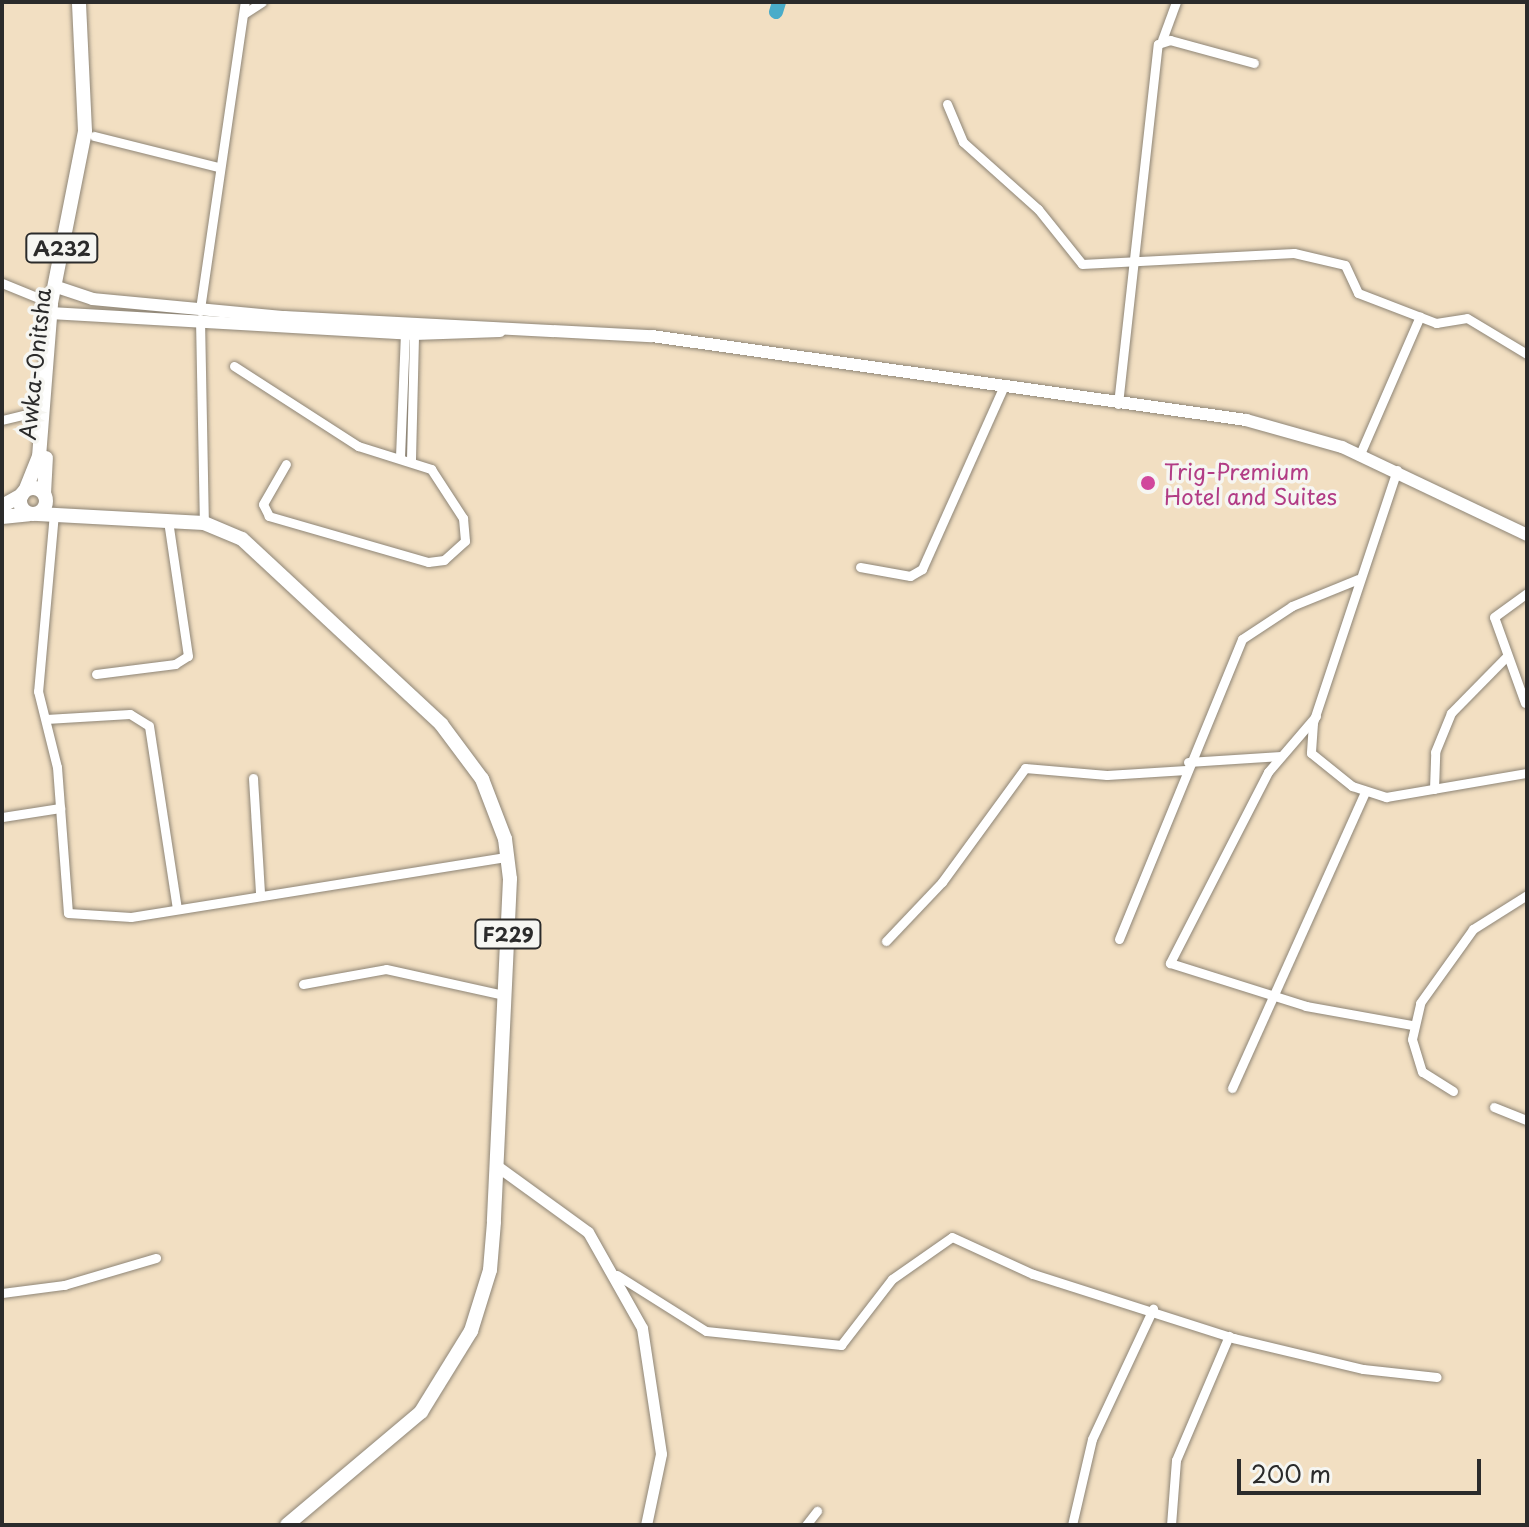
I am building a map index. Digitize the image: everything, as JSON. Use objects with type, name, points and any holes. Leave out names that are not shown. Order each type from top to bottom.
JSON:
[{"type":"main road","name":"Awka-Onitsha","points":[[58,288],[85,131],[79,2]]},
{"type":"main road","name":"Awka-Onitsha","points":[[23,493],[39,457],[53,309],[94,136],[88,2]]},
{"type":"main road","points":[[58,288],[200,314],[410,333],[523,328]]},
{"type":"main road","name":"Awka-Onitsha","points":[[33,514],[45,495],[53,309]]},
{"type":"main road","points":[[53,309],[523,328],[726,344],[1003,388],[1246,420],[1360,454],[1527,535]]},
{"type":"main road","points":[[2,506],[23,493],[45,495]]},
{"type":"main road","points":[[2,517],[33,514],[23,493]]},
{"type":"main road","name":"F229","points":[[45,495],[74,512]]},
{"type":"main road","name":"F229","points":[[33,514],[74,512],[204,523],[269,560],[441,724],[482,779],[507,857],[497,1166],[490,1270],[463,1351],[383,1451],[287,1525]]},
{"type":"street","points":[[204,523],[200,314],[218,167],[245,2]]},
{"type":"street","points":[[245,13],[262,2]]},
{"type":"street","points":[[1118,404],[1162,40],[1176,2]]},
{"type":"street","points":[[1162,40],[1254,63]]},
{"type":"street","points":[[947,104],[963,142],[1038,209],[1075,260],[1307,256],[1345,265],[1358,293],[1436,323],[1460,315],[1527,354]]},
{"type":"street","points":[[94,136],[218,167]]},
{"type":"street","points":[[2,283],[53,309]]},
{"type":"street","points":[[1360,454],[1420,316]]},
{"type":"street","points":[[400,457],[410,333]]},
{"type":"street","points":[[410,333],[411,459]]},
{"type":"street","points":[[234,366],[358,446],[411,459],[431,469],[463,518],[465,541],[444,560],[269,516],[263,504],[286,464]]},
{"type":"street","points":[[860,567],[910,576],[922,569],[1003,388]]},
{"type":"street","points":[[2,420],[43,410]]},
{"type":"street","points":[[1397,470],[1358,579],[1316,716],[1311,753],[1365,792],[1386,797],[1527,773]]},
{"type":"street","points":[[54,513],[52,578],[37,645],[60,808],[68,913],[131,917],[507,857]]},
{"type":"street","points":[[96,674],[175,664],[188,656],[168,520]]},
{"type":"street","points":[[1119,939],[1187,766],[1242,639],[1292,606],[1358,579]]},
{"type":"street","points":[[1525,703],[1494,617],[1527,593]]},
{"type":"street","points":[[1434,789],[1435,752],[1451,713],[1506,657]]},
{"type":"street","points":[[46,719],[130,714],[149,726],[177,908]]},
{"type":"street","points":[[1316,716],[1281,756],[1170,963],[1271,996],[1412,1025]]},
{"type":"street","points":[[886,941],[947,875],[1025,768],[1107,775],[1281,756]]},
{"type":"street","points":[[253,778],[260,894]]},
{"type":"street","points":[[1232,1088],[1365,792]]},
{"type":"street","points":[[2,817],[60,808]]},
{"type":"street","points":[[1453,1091],[1422,1072],[1412,1025],[1451,954],[1491,913],[1527,895]]},
{"type":"street","points":[[303,984],[386,969],[503,995]]},
{"type":"street","points":[[1494,1107],[1527,1120]]},
{"type":"street","points":[[497,1166],[579,1224],[617,1275],[642,1328],[661,1454],[646,1525]]},
{"type":"street","points":[[617,1275],[706,1331],[841,1345],[892,1279],[952,1237],[1033,1274],[1153,1309],[1229,1336],[1363,1369],[1437,1377]]},
{"type":"street","points":[[2,1293],[64,1285],[156,1258]]},
{"type":"street","points":[[1072,1525],[1092,1439],[1153,1309]]},
{"type":"street","points":[[1171,1525],[1176,1460],[1229,1336]]},
{"type":"street","points":[[806,1525],[817,1511]]},
{"type":"waterway","points":[[776,12],[779,2]]},
{"type":"place","name":"Trig-Premium Hotel and Suites","points":[[1148,483]]}]
